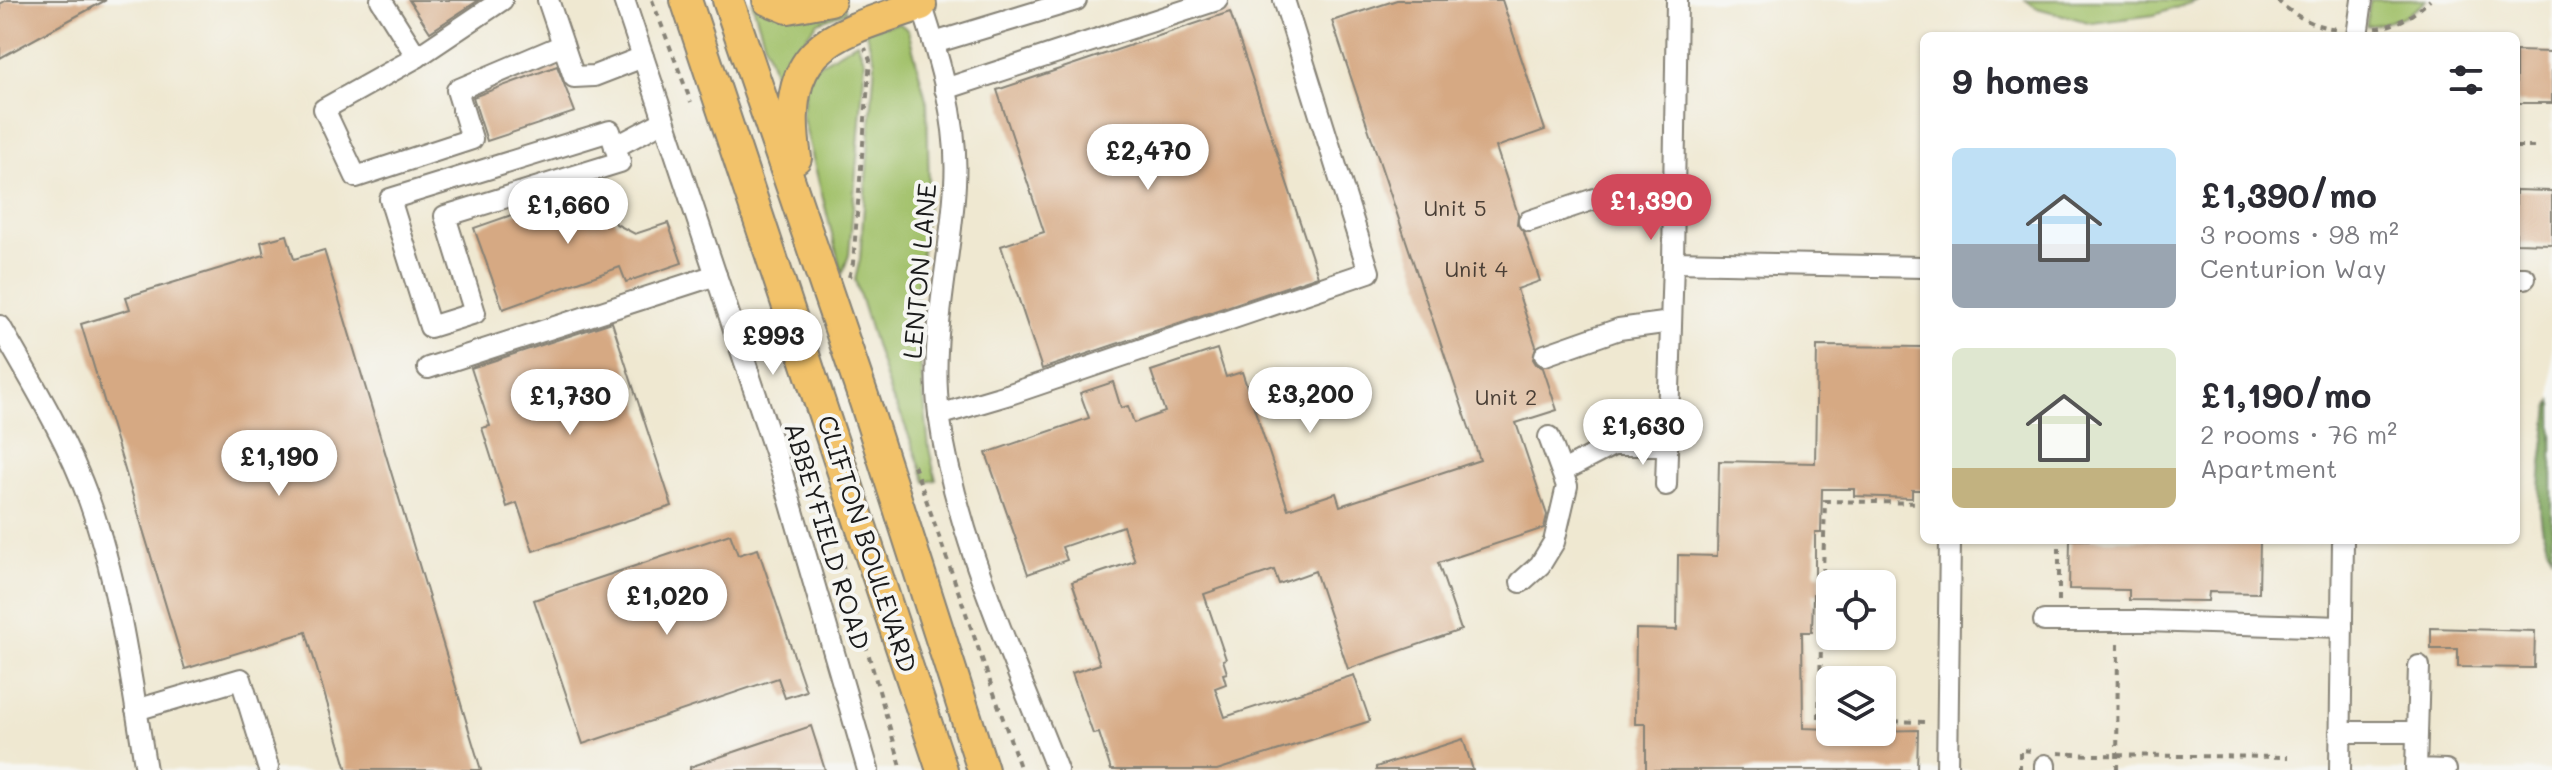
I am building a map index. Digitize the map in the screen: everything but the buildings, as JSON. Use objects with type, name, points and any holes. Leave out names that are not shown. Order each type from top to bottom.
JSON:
[{"type":"highway","name":"CLIFTON BOULEVARD","points":[[686,0],[939,764]]},
{"type":"highway","name":"CLIFTON BOULEVARD","points":[[728,0],[836,284],[865,402],[985,770]]},
{"type":"highway","points":[[768,0],[788,8],[830,0]]},
{"type":"highway","points":[[836,284],[797,164],[791,125],[792,102],[802,68],[816,52],[858,26],[921,2]]},
{"type":"street","points":[[381,0],[417,57]]},
{"type":"street","points":[[502,0],[417,57],[324,109],[356,177],[472,139],[457,90],[563,45]]},
{"type":"street","points":[[548,0],[574,77],[594,76],[643,57]]},
{"type":"street","name":"ABBEYFIELD ROAD","points":[[624,0],[782,473],[868,770]]},
{"type":"street","points":[[934,43],[1076,0]]},
{"type":"street","points":[[945,89],[1217,0]]},
{"type":"street","points":[[939,415],[1010,394],[1369,272],[1284,0]]},
{"type":"street","points":[[1666,485],[1677,0]]},
{"type":"street","points":[[2348,0],[2357,29]]},
{"type":"street","points":[[2357,29],[2362,0]]},
{"type":"street","name":"LENTON LANE","points":[[921,2],[934,43],[953,134],[955,183],[936,346],[939,415],[956,499],[970,547],[1057,770]]},
{"type":"street","points":[[615,147],[664,121]]},
{"type":"street","points":[[610,131],[615,147],[620,162],[445,216],[475,313],[430,327],[390,199],[610,131]]},
{"type":"street","points":[[1529,221],[1624,189],[1674,186]]},
{"type":"street","points":[[1673,262],[1920,267]]},
{"type":"street","points":[[428,368],[716,275]]},
{"type":"street","points":[[1545,355],[1619,329],[1671,322]]},
{"type":"street","points":[[0,326],[68,452],[89,501],[114,592],[146,770]]},
{"type":"street","points":[[1521,582],[1540,565],[1554,542],[1567,486],[1549,437]]},
{"type":"street","points":[[1563,471],[1620,444],[1666,445]]},
{"type":"street","points":[[1947,770],[1950,544]]},
{"type":"street","points":[[2340,770],[2343,544]]},
{"type":"street","points":[[2044,621],[2342,627]]},
{"type":"street","points":[[2419,666],[2416,769],[2446,770]]},
{"type":"street","points":[[136,710],[241,679],[268,767]]},
{"type":"street","points":[[2340,732],[2417,732]]},
{"type":"path","points":[[652,0],[692,105]]},
{"type":"path","points":[[836,284],[853,263],[870,60],[858,26]]},
{"type":"path","points":[[2520,147],[2538,147]]},
{"type":"path","points":[[911,459],[1021,770]]},
{"type":"path","points":[[819,483],[902,770]]},
{"type":"path","points":[[1820,666],[1825,501],[1920,503]]},
{"type":"path","points":[[2059,544],[2059,601]]},
{"type":"path","points":[[2117,770],[2118,621]]},
{"type":"path","points":[[1896,721],[1936,722]]},
{"type":"path","points":[[2020,770],[2020,750],[2117,755],[2288,757]]},
{"type":"green space","points":[[2026,0],[2199,0],[2154,15],[2092,23],[2037,8]]},
{"type":"green space","points":[[2370,0],[2426,0],[2399,18],[2366,26]]},
{"type":"green space","points":[[752,2],[768,11],[843,4],[846,12],[818,22],[787,61],[777,83]]},
{"type":"green space","points":[[899,23],[908,30],[927,103],[929,191],[915,310],[929,448],[936,480],[926,482],[891,396],[855,280],[860,259],[875,61],[865,30]]},
{"type":"green space","points":[[857,42],[865,61],[849,255],[842,274],[802,115],[808,71]]},
{"type":"green space","points":[[2552,401],[2552,556],[2541,522],[2540,483]]}]
